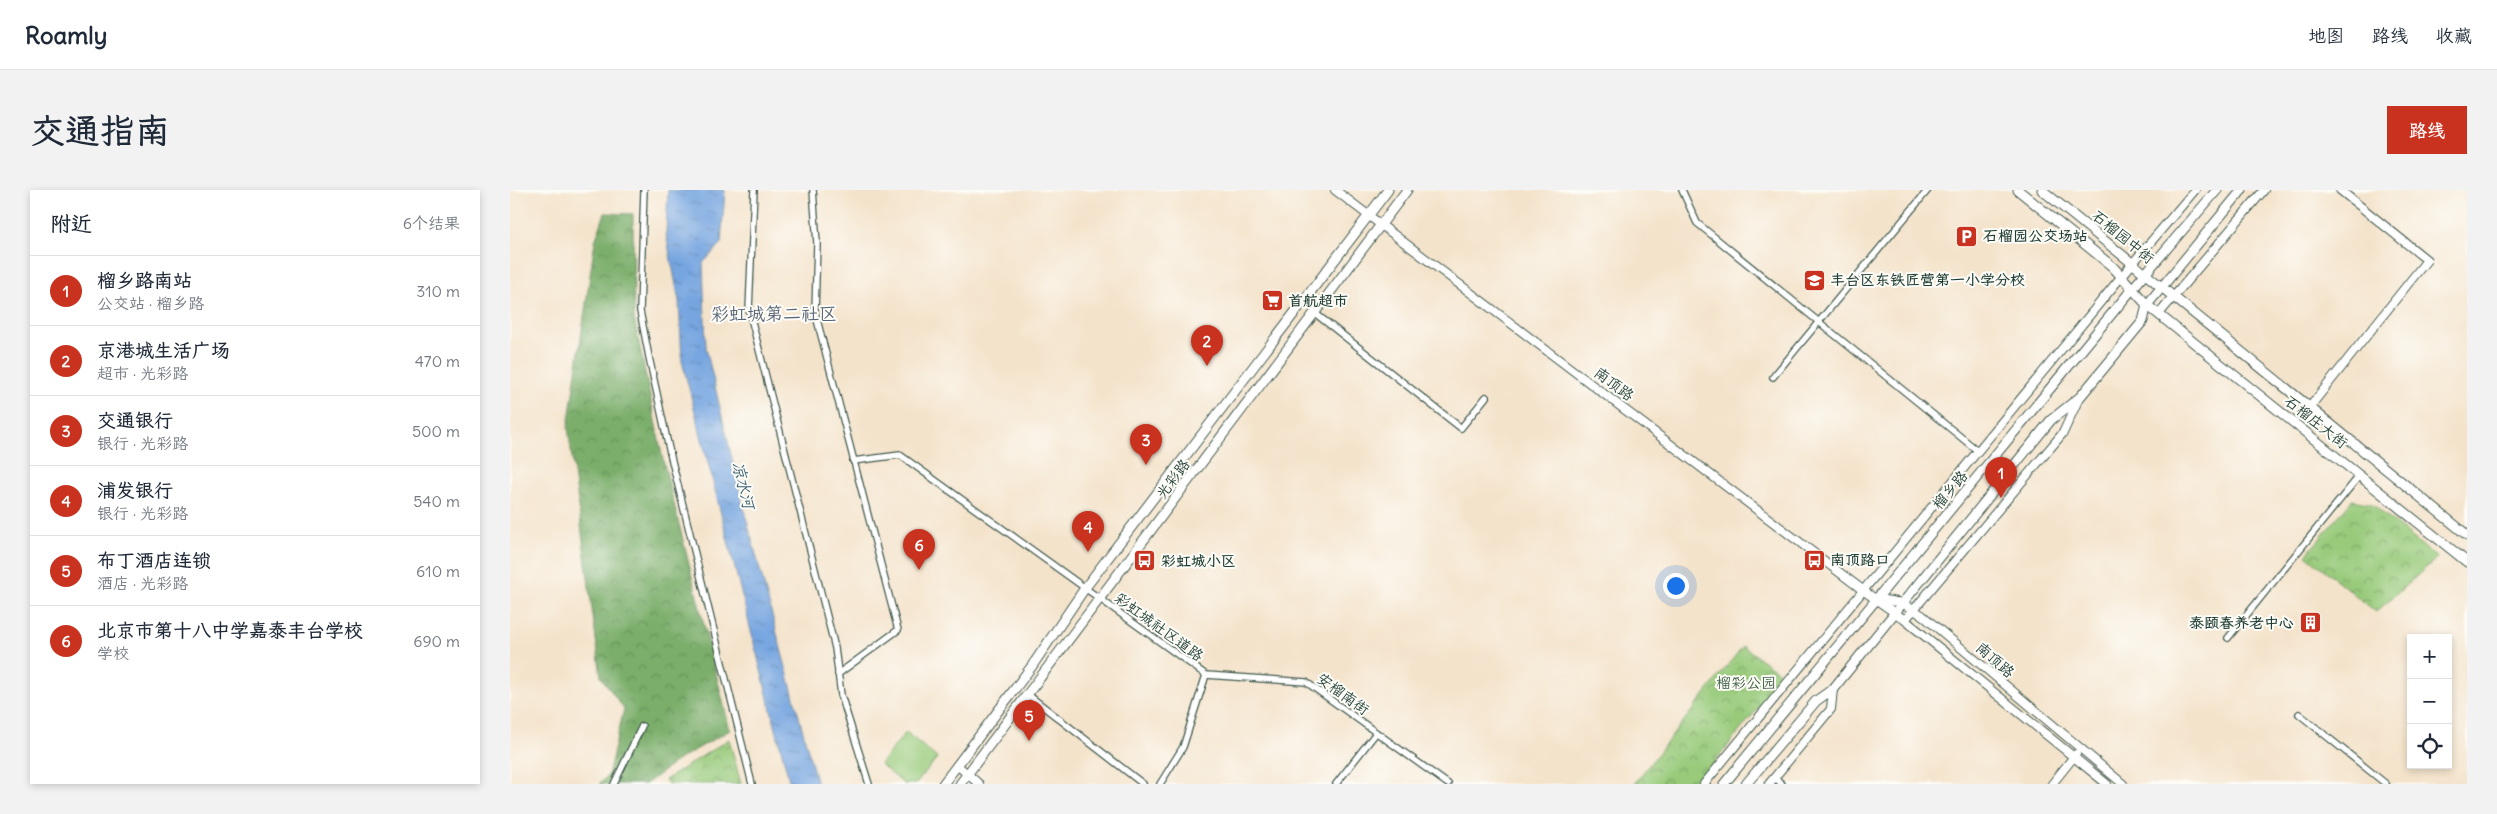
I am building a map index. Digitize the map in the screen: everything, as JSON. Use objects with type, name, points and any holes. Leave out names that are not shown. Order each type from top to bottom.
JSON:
[{"type":"main road","name":"光彩路","points":[[943,784],[1032,666],[1085,588],[1388,190]]},
{"type":"main road","name":"光彩路","points":[[960,784],[1099,598],[1316,314],[1407,190]]},
{"type":"main road","name":"石榴园中街","points":[[2018,190],[2121,277],[2147,305]]},
{"type":"main road","name":"石榴园中街","points":[[2042,190],[2162,286]]},
{"type":"main road","name":"榴乡路","points":[[1722,784],[1877,599],[2132,288],[2217,190]]},
{"type":"main road","points":[[1747,783],[1816,701],[1833,689],[2051,420],[2080,397],[2143,321],[2147,305],[2242,190]]},
{"type":"main road","name":"石榴庄大街","points":[[2162,286],[2309,408],[2466,533]]},
{"type":"main road","name":"石榴庄大街","points":[[2147,305],[2467,562]]},
{"type":"street","points":[[644,190],[640,311],[669,448],[752,784]]},
{"type":"street","points":[[754,190],[749,310],[835,648],[841,695],[869,784]]},
{"type":"street","points":[[813,190],[817,243],[815,312],[898,630],[838,674]]},
{"type":"street","name":"南顶路","points":[[1335,190],[1368,217],[1905,620],[2107,784]]},
{"type":"street","points":[[1682,190],[1697,222],[1978,452]]},
{"type":"street","points":[[1773,377],[1928,190]]},
{"type":"street","name":"榴乡路","points":[[1704,784],[2133,262],[2195,190]]},
{"type":"street","points":[[2159,314],[2264,190]]},
{"type":"street","points":[[2309,408],[2427,260],[2340,190]]},
{"type":"street","points":[[1316,314],[1461,428],[1486,397]]},
{"type":"street","points":[[1905,620],[2063,433],[2080,397]]},
{"type":"street","name":"彩虹城社区道路","points":[[853,461],[900,455],[1206,676],[1183,747],[1160,784]]},
{"type":"street","points":[[2228,638],[2360,475]]},
{"type":"street","name":"南顶路","points":[[1877,599],[1902,603],[1914,609],[1942,630],[1974,661],[2123,784]]},
{"type":"street","name":"安榴南街","points":[[1206,676],[1306,682],[1448,784]]},
{"type":"street","points":[[1782,784],[1772,781],[1831,709],[1833,689]]},
{"type":"street","points":[[1027,694],[1143,784]]},
{"type":"street","points":[[2299,714],[2386,784]]},
{"type":"street","points":[[614,784],[642,726]]},
{"type":"street","points":[[1336,784],[1376,733]]},
{"type":"street","points":[[2052,784],[2080,749]]},
{"type":"street","points":[[956,765],[980,784]]},
{"type":"green space","points":[[605,213],[633,214],[634,318],[662,455],[730,730],[678,760],[646,784],[599,784],[608,775],[624,709],[601,677],[568,427],[595,241]]},
{"type":"green space","points":[[2352,500],[2372,504],[2437,558],[2376,612],[2306,555]]},
{"type":"green space","name":"榴彩公园","points":[[1743,646],[1784,676],[1697,784],[1634,784]]},
{"type":"green space","points":[[906,732],[937,758],[916,784],[904,784],[880,764]]},
{"type":"green space","points":[[729,739],[741,784],[668,784],[665,780]]},
{"type":"water","points":[[668,190],[725,190],[721,244],[703,263],[706,348],[743,506],[817,784],[790,784],[682,361],[679,301],[666,234]]},
{"type":"place","name":"石榴园公交场站","points":[[1967,236]]},
{"type":"place","name":"丰台区东铁匠营第一小学分校","points":[[1814,280]]},
{"type":"place","name":"首航超市","points":[[1272,301]]},
{"type":"place","name":"京港城生活广场","points":[[1207,366]]},
{"type":"place","name":"交通银行","points":[[1146,465]]},
{"type":"place","name":"榴乡路南站","points":[[2001,498]]},
{"type":"place","name":"浦发银行","points":[[1088,552]]},
{"type":"place","name":"南顶路口","points":[[1814,560]]},
{"type":"place","name":"彩虹城小区","points":[[1145,561]]},
{"type":"place","name":"北京市第十八中学嘉泰丰台学校","points":[[919,570]]},
{"type":"place","name":"泰颐春养老中心","points":[[2310,623]]},
{"type":"place","name":"布丁酒店连锁","points":[[1029,741]]},
{"type":"district","name":"彩虹城第二社区","points":[[774,314]]},
{"type":"water label","name":"凉水河","points":[[744,485]]}]
